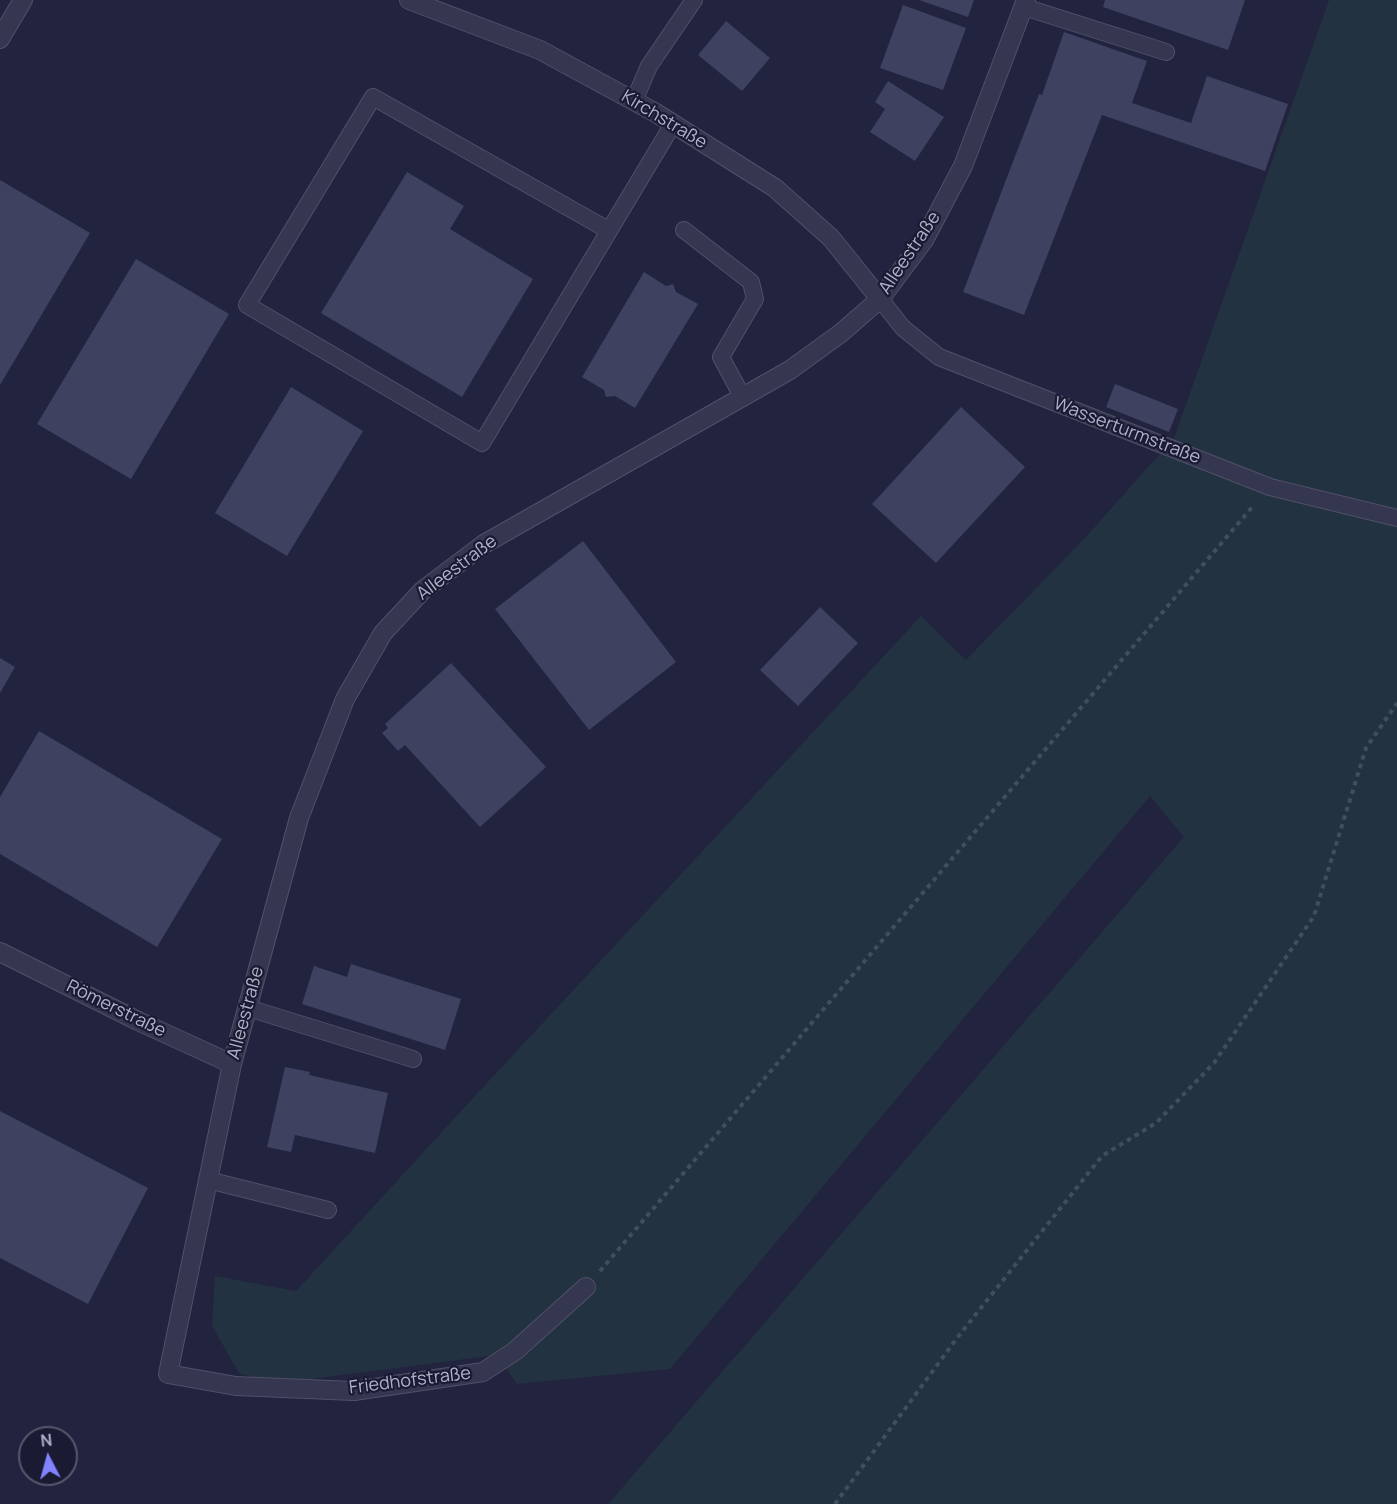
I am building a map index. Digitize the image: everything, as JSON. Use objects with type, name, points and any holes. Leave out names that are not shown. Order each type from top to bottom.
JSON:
[{"type":"street","points":[[0,39],[23,0]]},
{"type":"street","name":"Kirchstraße","points":[[409,0],[540,50],[673,124],[775,189],[831,238],[880,299]]},
{"type":"street","name":"Alleestraße","points":[[168,1374],[232,1064],[299,818],[345,699],[383,633],[422,591],[484,544],[790,370],[841,333],[880,299],[924,240],[963,166],[1025,3]]},
{"type":"street","name":"Römerstraße","points":[[0,952],[138,1021],[232,1064]]},
{"type":"street","name":"Friedhofstraße","points":[[168,1374],[236,1386],[354,1391],[483,1372],[515,1351],[586,1287]]},
{"type":"lane","points":[[634,101],[649,66],[694,0]]},
{"type":"lane","points":[[1025,3],[1166,52]]},
{"type":"lane","points":[[608,230],[373,97],[247,305],[482,443],[673,124]]},
{"type":"lane","points":[[684,230],[751,282],[755,299],[721,357],[743,398]]},
{"type":"lane","name":"Wasserturmstraße","points":[[880,299],[903,328],[939,357],[1270,487],[1397,518]]},
{"type":"lane","points":[[248,1008],[413,1059]]},
{"type":"lane","points":[[208,1180],[328,1210]]},
{"type":"path","points":[[586,1287],[1270,487]]},
{"type":"path","points":[[835,1504],[957,1338],[1102,1156],[1156,1123],[1214,1063],[1314,916],[1366,748],[1397,703]]},
{"type":"shaded area","points":[[1329,0],[1397,0],[1397,1504],[608,1504],[1184,837],[1150,796],[670,1369],[517,1384],[497,1355],[272,1384],[239,1373],[212,1326],[215,1276],[296,1291],[921,616],[966,660],[1083,540],[1174,438]]},
{"type":"building","points":[[919,0],[974,0],[968,17]]},
{"type":"building","points":[[1105,0],[1245,0],[1228,50],[1103,7]]},
{"type":"building","points":[[903,5],[966,28],[943,90],[880,68]]},
{"type":"building","points":[[726,21],[770,58],[742,91],[698,55]]},
{"type":"building","points":[[1064,32],[1147,61],[1132,103],[1191,123],[1207,76],[1288,104],[1265,171],[1102,115],[1024,315],[963,292],[1039,94],[1042,95]]},
{"type":"building","points":[[888,81],[944,117],[915,161],[870,132],[885,109],[875,102]]},
{"type":"building","points":[[407,172],[464,206],[450,229],[533,279],[462,397],[321,313]]},
{"type":"building","points":[[0,180],[90,233],[0,385]]},
{"type":"building","points":[[136,259],[229,314],[131,479],[37,424]]},
{"type":"building","points":[[644,272],[666,286],[673,284],[676,292],[698,304],[635,408],[615,396],[606,397],[604,390],[582,377]]},
{"type":"building","points":[[1115,384],[1178,409],[1169,432],[1106,407]]},
{"type":"building","points":[[291,387],[363,431],[287,556],[215,513]]},
{"type":"building","points":[[961,407],[1025,467],[936,563],[872,504]]},
{"type":"building","points":[[583,541],[676,662],[589,730],[495,609]]},
{"type":"building","points":[[820,607],[858,643],[798,706],[760,670]]},
{"type":"building","points":[[0,658],[15,667],[0,693]]},
{"type":"building","points":[[451,663],[546,767],[480,827],[405,745],[398,751],[382,733],[388,728],[385,724]]},
{"type":"building","points":[[39,731],[222,839],[157,947],[0,854],[0,797]]},
{"type":"building","points":[[351,964],[461,999],[445,1050],[302,1004],[314,966],[347,977]]},
{"type":"building","points":[[285,1067],[310,1072],[309,1075],[388,1093],[375,1153],[295,1135],[291,1152],[267,1147]]},
{"type":"building","points":[[0,1111],[148,1188],[88,1304],[0,1258]]}]
